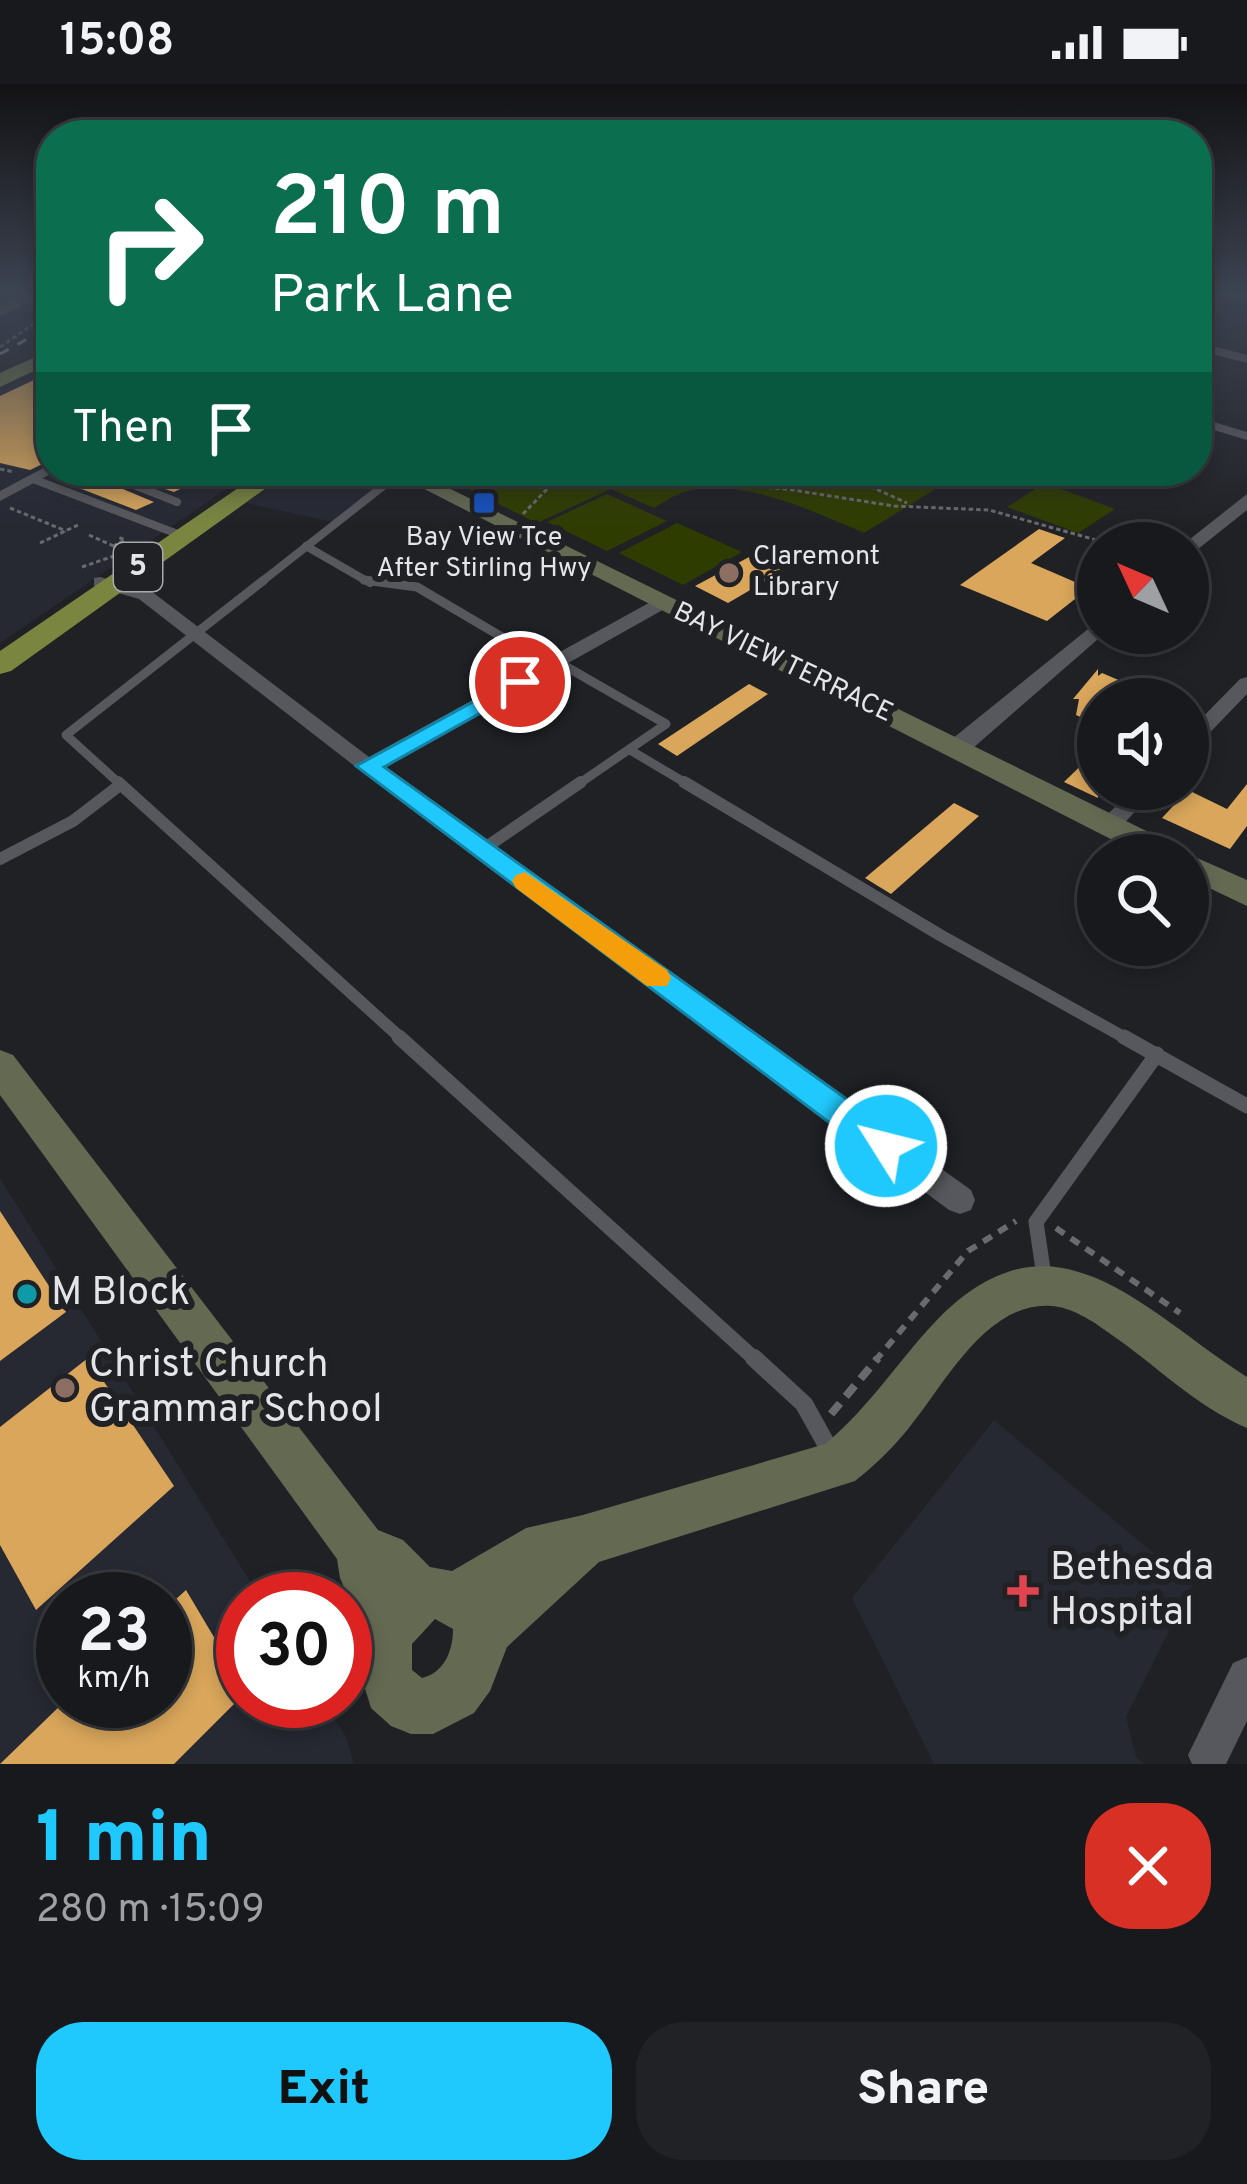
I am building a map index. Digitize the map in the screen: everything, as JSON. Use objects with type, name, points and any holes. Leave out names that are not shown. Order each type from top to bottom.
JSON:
[{"type":"highway","name":"5","points":[[177,535],[241,486]]},
{"type":"highway","name":"5","points":[[0,650],[101,570],[177,535],[254,486]]},
{"type":"highway","name":"5","points":[[0,665],[101,570]]},
{"type":"main road","points":[[0,385],[36,371]]},
{"type":"main road","name":"BAY VIEW TERRACE","points":[[430,486],[1125,834]]},
{"type":"main road","points":[[1209,875],[1247,894]]},
{"type":"main road","points":[[0,1066],[361,1549],[366,1578],[437,1614],[555,1571],[583,1541],[838,1465],[868,1443],[983,1306],[1013,1288],[1045,1283],[1097,1300],[1247,1404]]},
{"type":"street","points":[[1212,426],[1247,436]]},
{"type":"street","points":[[0,502],[36,477]]},
{"type":"street","points":[[1209,533],[1247,500]]},
{"type":"street","points":[[101,570],[146,595],[368,766],[960,1200]]},
{"type":"street","points":[[368,766],[662,603]]},
{"type":"street","points":[[956,749],[1077,646]]},
{"type":"street","points":[[1209,722],[1247,683]]},
{"type":"street","points":[[1109,826],[1124,810]]},
{"type":"street","points":[[1209,1755],[1247,1677]]},
{"type":"lane","points":[[51,486],[177,535]]},
{"type":"lane","points":[[137,486],[177,502]]},
{"type":"lane","points":[[381,486],[66,735],[804,1404],[838,1465]]},
{"type":"lane","points":[[306,546],[372,584],[417,586],[534,656],[558,662],[666,724],[482,850]]},
{"type":"lane","points":[[630,750],[940,935],[1247,1106]]},
{"type":"lane","points":[[0,859],[73,821],[120,785]]},
{"type":"lane","points":[[1045,1283],[1036,1222],[1157,1054]]},
{"type":"path","points":[[215,486],[223,489]]},
{"type":"path","points":[[511,527],[553,486]]},
{"type":"path","points":[[748,486],[894,506],[909,503],[989,510],[1077,535]]},
{"type":"path","points":[[870,486],[909,503]]},
{"type":"path","points":[[0,502],[65,531]]},
{"type":"path","points":[[40,543],[78,525]]},
{"type":"path","points":[[88,535],[127,552],[101,570]]},
{"type":"path","points":[[113,546],[125,540],[118,537]]},
{"type":"shaded area","points":[[36,374],[36,486],[231,486],[0,643],[0,391]]},
{"type":"shaded area","points":[[271,486],[377,486],[332,522],[246,503]]},
{"type":"shaded area","name":"Christ Church Grammar School","points":[[0,1178],[244,1572],[216,1572],[216,1728],[340,1728],[354,1764],[0,1764]]},
{"type":"shaded area","name":"Bethesda Hospital","points":[[994,1420],[1192,1585],[1126,1717],[1136,1757],[1144,1764],[934,1764],[852,1598]]},
{"type":"green space","points":[[462,486],[941,486],[864,533],[779,499],[710,488],[684,492],[654,508],[611,489],[537,523]]},
{"type":"green space","points":[[1040,486],[1053,486],[1115,509],[1095,522],[1077,522],[1077,533],[1007,507]]},
{"type":"green space","points":[[607,494],[667,521],[607,551],[547,522]]},
{"type":"green space","points":[[677,523],[742,552],[683,585],[619,553]]},
{"type":"building","points":[[36,379],[36,467],[30,470],[0,463],[0,396]]},
{"type":"building","points":[[74,486],[118,486],[154,502],[136,510]]},
{"type":"building","points":[[156,486],[187,486],[174,492]]},
{"type":"building","points":[[1039,529],[1065,538],[1031,563],[1077,583],[1077,597],[1047,621],[960,585]]},
{"type":"building","points":[[751,556],[783,571],[728,603],[695,586]]},
{"type":"building","points":[[749,684],[768,694],[677,756],[658,744]]},
{"type":"building","points":[[1077,769],[1077,788],[1064,782]]},
{"type":"building","points":[[1247,784],[1247,826],[1230,849],[1209,839],[1209,834],[1197,834],[1162,818],[1169,810],[1209,810],[1209,800],[1227,809]]},
{"type":"building","points":[[954,803],[979,816],[891,894],[865,878]]},
{"type":"building","name":"M Block","points":[[0,1211],[66,1312],[0,1361]]},
{"type":"building","points":[[88,1358],[174,1486],[78,1572],[36,1572],[36,1610],[0,1545],[0,1427]]},
{"type":"building","points":[[192,1600],[216,1641],[216,1722],[174,1764],[0,1764],[37,1728],[192,1728]]},
{"type":"slow traffic","points":[[525,881],[657,978]]},
{"type":"place","name":"Bay View Tce After Stirling Hwy","points":[[484,503]]},
{"type":"place","name":"Claremont Library","points":[[729,573]]},
{"type":"place","name":"M Block","points":[[27,1294]]},
{"type":"place","name":"Christ Church Grammar School","points":[[65,1388]]},
{"type":"place","name":"Bethesda Hospital","points":[[1023,1591]]},
{"type":"route","points":[[520,682],[368,766],[886,1146]]}]
